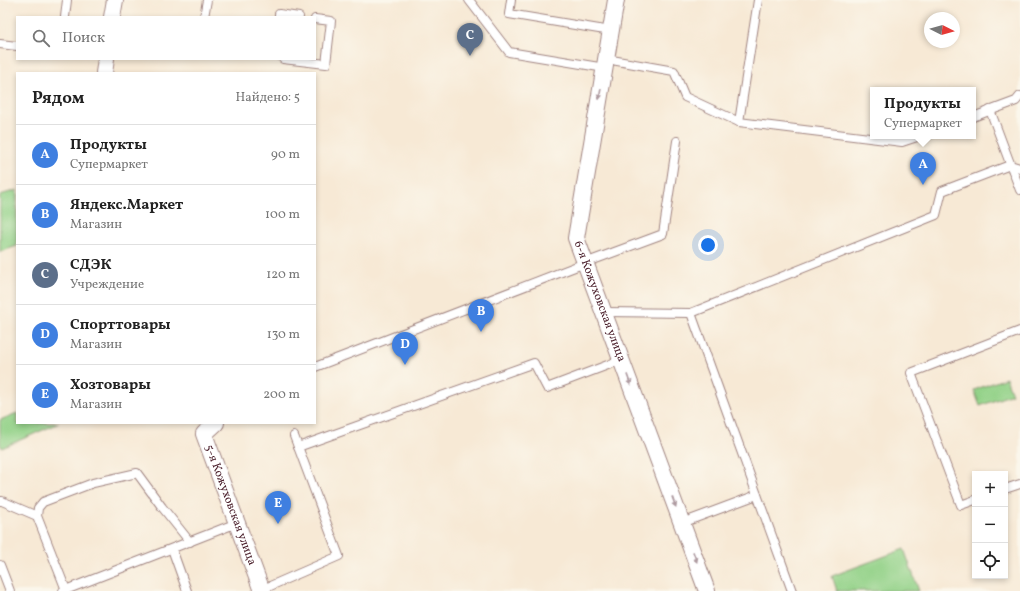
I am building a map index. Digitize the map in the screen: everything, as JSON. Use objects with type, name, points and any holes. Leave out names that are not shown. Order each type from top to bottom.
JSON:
[{"type":"street","points":[[112,16],[114,0]]},
{"type":"street","name":"6-я Кожуховская улица","points":[[616,0],[576,238],[707,591]]},
{"type":"street","points":[[104,72],[106,60]]},
{"type":"street","name":"5-я Кожуховская улица","points":[[215,424],[204,434],[262,590]]},
{"type":"lane","points":[[65,16],[67,0]]},
{"type":"lane","points":[[204,16],[207,0]]},
{"type":"lane","points":[[469,0],[509,52],[674,71],[685,97],[739,122],[870,138]]},
{"type":"lane","points":[[511,0],[508,14],[611,31]]},
{"type":"lane","points":[[739,122],[758,0]]},
{"type":"lane","points":[[279,16],[279,14],[292,16]]},
{"type":"lane","points":[[292,60],[326,64],[331,21],[316,19]]},
{"type":"lane","points":[[0,44],[16,46]]},
{"type":"lane","points":[[976,116],[1016,101],[1020,96]]},
{"type":"lane","points":[[990,110],[1020,190]]},
{"type":"lane","points":[[878,139],[902,142],[911,139]]},
{"type":"lane","points":[[316,367],[663,234],[677,141]]},
{"type":"lane","points":[[604,312],[691,313],[936,215],[942,191],[1010,165],[1020,168]]},
{"type":"lane","points":[[691,313],[792,591]]},
{"type":"lane","points":[[972,501],[960,505],[911,373],[1020,331]]},
{"type":"lane","points":[[298,447],[534,363],[547,388],[621,360]]},
{"type":"lane","points":[[262,590],[339,556],[294,436]]},
{"type":"lane","points":[[190,542],[137,473],[93,483],[43,502],[38,508],[37,516],[65,590],[190,542],[237,523]]},
{"type":"lane","points":[[1008,488],[1020,484]]},
{"type":"lane","points":[[682,523],[757,495]]},
{"type":"lane","points":[[0,501],[37,516]]},
{"type":"lane","points":[[172,549],[187,591]]},
{"type":"lane","points":[[0,565],[10,591]]},
{"type":"green space","points":[[16,190],[16,246],[0,252],[0,195]]},
{"type":"green space","points":[[1006,378],[1012,394],[980,406],[974,390]]},
{"type":"green space","points":[[16,413],[16,424],[57,424],[2,448],[0,444],[0,420]]},
{"type":"green space","points":[[904,549],[919,591],[837,591],[832,576]]},
{"type":"place","name":"СДЭК","points":[[470,56]]},
{"type":"place","name":"Продукты","points":[[923,185]]},
{"type":"place","name":"Яндекс.Маркет","points":[[481,332]]},
{"type":"place","name":"Спорттовары","points":[[405,365]]},
{"type":"place","name":"Хозтовары","points":[[278,524]]}]
